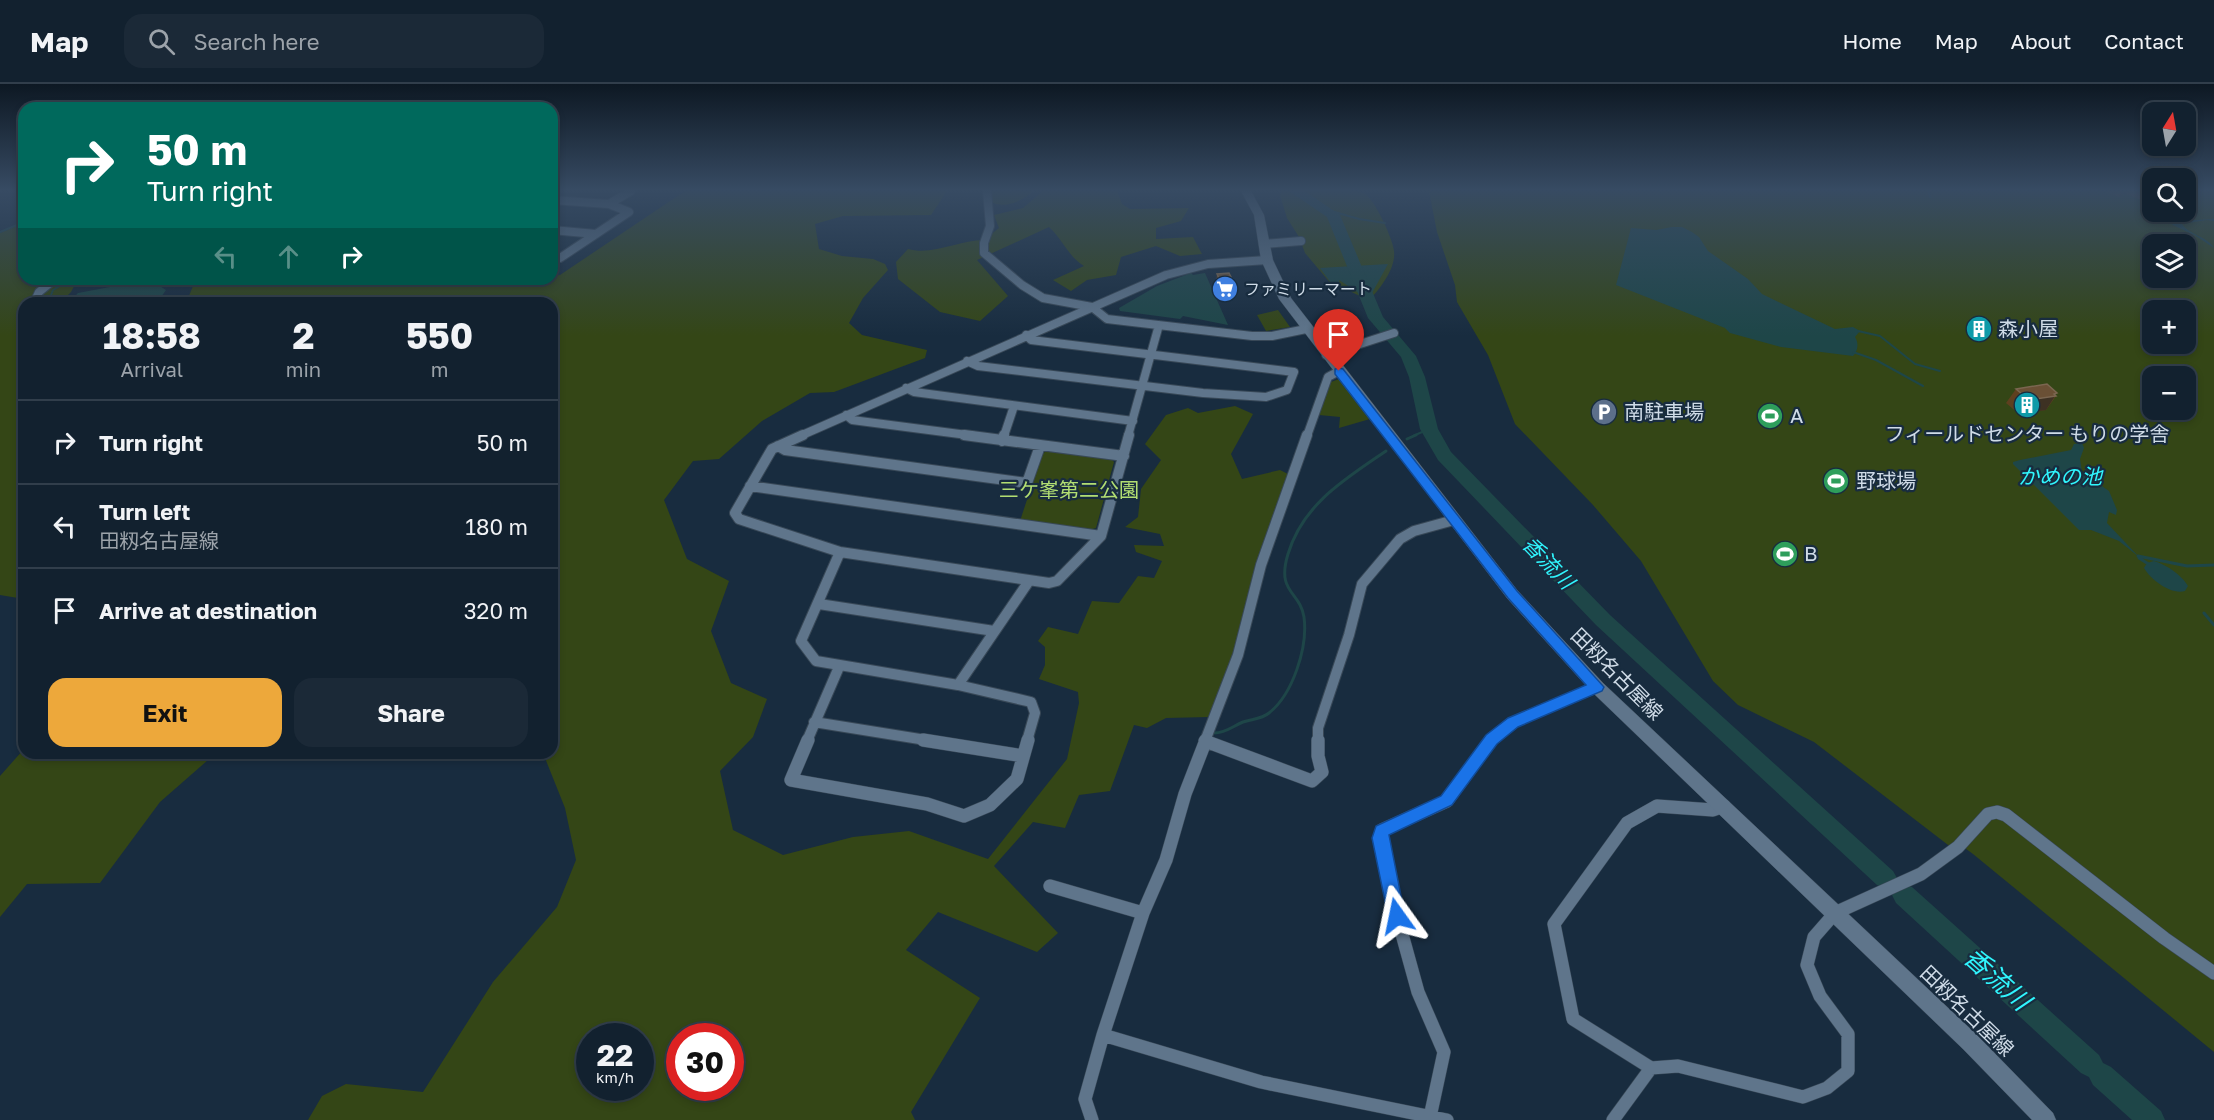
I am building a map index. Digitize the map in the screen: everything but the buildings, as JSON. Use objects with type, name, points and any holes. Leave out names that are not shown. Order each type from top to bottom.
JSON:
[{"type":"main road","name":"田籾名古屋線","points":[[1263,239],[1268,260],[1285,298],[1306,329],[1512,594],[1597,687],[1970,1042],[2046,1120]]},
{"type":"street","points":[[558,258],[588,239]]},
{"type":"street","points":[[985,239],[985,255],[1022,285],[1042,298],[1092,307],[1107,319],[1262,336],[1306,329]]},
{"type":"street","points":[[1264,244],[1301,241]]},
{"type":"street","points":[[1159,325],[1101,536],[1057,581],[1049,584],[840,552],[739,519],[735,513],[772,449],[778,446],[1026,335],[1174,272],[1208,264],[1268,260]]},
{"type":"street","points":[[37,297],[48,285]]},
{"type":"street","points":[[1326,355],[1394,333]]},
{"type":"street","points":[[967,361],[978,366],[1143,386],[1266,397],[1287,390],[1294,372],[1031,340],[1026,335]]},
{"type":"street","points":[[1092,1120],[1084,1099],[1143,913],[1166,860],[1185,794],[1238,654],[1261,564],[1328,377],[1339,371]]},
{"type":"street","points":[[906,388],[914,392],[1133,421]]},
{"type":"street","points":[[1002,441],[1014,406]]},
{"type":"street","points":[[846,415],[852,420],[1124,456]]},
{"type":"street","points":[[778,446],[785,450],[1027,483],[1040,446]]},
{"type":"street","points":[[750,486],[1101,536]]},
{"type":"street","points":[[1204,741],[1243,754],[1298,778],[1312,781],[1322,772],[1318,756],[1318,728],[1349,634],[1362,584],[1400,539],[1414,531],[1454,520]]},
{"type":"street","points":[[839,667],[791,780],[927,804],[964,816],[990,805],[1017,779],[1035,713],[1031,702],[958,685],[816,662],[801,641],[840,552]]},
{"type":"street","points":[[958,685],[1029,580]]},
{"type":"street","points":[[819,604],[994,631]]},
{"type":"street","points":[[1430,1117],[1444,1052],[1418,992],[1397,916],[1380,838],[1382,831],[1447,801],[1491,740],[1513,722],[1597,687]]},
{"type":"street","points":[[814,722],[1023,756]]},
{"type":"street","points":[[1724,806],[1713,810],[1657,806],[1627,823],[1554,924],[1573,1019],[1651,1068],[1678,1066],[1803,1097],[1827,1088],[1848,1071],[1848,1034],[1820,996],[1807,964],[1814,937],[1835,912],[1921,874],[1958,847],[1988,814],[1997,812],[2006,815],[2039,839],[2164,938],[2214,973]]},
{"type":"street","points":[[1050,886],[1143,913]]},
{"type":"street","points":[[1103,1035],[1261,1082],[1447,1120]]},
{"type":"street","points":[[1613,1120],[1651,1068]]},
{"type":"green space","points":[[0,239],[18,239],[18,285],[75,285],[66,297],[18,297],[18,598],[0,595]]},
{"type":"green space","points":[[613,239],[817,239],[819,249],[842,256],[873,259],[885,264],[888,270],[863,298],[849,323],[862,335],[927,350],[925,358],[834,392],[810,393],[762,421],[719,459],[693,461],[664,500],[687,559],[729,581],[711,631],[731,683],[767,699],[753,737],[720,771],[733,830],[783,855],[853,837],[909,831],[988,859],[1067,759],[1079,703],[1078,692],[1039,679],[1045,665],[1045,647],[1038,641],[1048,627],[1078,634],[1092,601],[1119,603],[1138,576],[1154,578],[1162,561],[1136,552],[1134,545],[1164,546],[1160,534],[1125,527],[1138,517],[1141,489],[1161,460],[1145,444],[1166,415],[1188,408],[1198,413],[1235,406],[1253,414],[1231,454],[1242,479],[1280,470],[1290,475],[1234,653],[1209,717],[1166,718],[1147,728],[1134,725],[1110,791],[1079,795],[1065,828],[1033,822],[994,866],[1058,933],[1037,952],[938,912],[906,950],[980,998],[911,1112],[915,1120],[308,1120],[322,1096],[346,1084],[423,1092],[493,982],[557,907],[576,860],[565,808],[545,759],[558,759],[558,297],[188,297],[194,285],[558,285],[558,275]]},
{"type":"green space","points":[[1022,239],[977,260],[1008,296],[980,321],[940,312],[898,279],[896,262],[908,249],[927,251],[984,240]]},
{"type":"green space","points":[[1060,239],[1194,239],[1202,254],[1180,256],[1156,246],[1121,257],[1116,275],[1087,280],[1071,291],[1053,280],[1084,266],[1073,257]]},
{"type":"green space","points":[[1300,239],[1390,239],[1394,257],[1391,270],[1384,282],[1372,297],[1365,297],[1343,287],[1332,285],[1305,253]]},
{"type":"green space","points":[[1439,239],[2142,239],[2142,288],[2196,288],[2196,239],[2214,239],[2214,1052],[1973,854],[1958,843],[1952,848],[1814,742],[1738,705],[1713,681],[1641,561],[1593,505],[1515,424],[1488,355],[1457,302],[1455,285]]},
{"type":"green space","points":[[1278,310],[1290,327],[1266,331],[1257,315]]},
{"type":"green space","points":[[1339,379],[1370,419],[1339,428],[1340,417],[1319,415],[1331,382]]},
{"type":"green space","name":"三ケ峯第二公園","points":[[1048,450],[1110,458],[1114,462],[1096,528],[1089,530],[1020,521],[1042,454]]},
{"type":"green space","points":[[18,756],[18,759],[209,759],[160,802],[100,883],[27,884],[0,917],[0,776]]},
{"type":"water","points":[[1628,239],[1701,239],[1708,251],[1748,279],[1762,294],[1835,329],[1853,327],[1860,331],[1855,337],[1857,349],[1853,356],[1781,347],[1730,333],[1725,328],[1616,285]]},
{"type":"water","points":[[1388,264],[1371,295],[1362,295],[1339,280],[1339,283],[1331,283],[1320,268]]},
{"type":"water","points":[[1191,273],[1193,275],[1205,273],[1228,325],[1183,316],[1180,319],[1120,311],[1119,308],[1157,286]]},
{"type":"water","points":[[120,285],[158,285],[166,290],[161,297],[74,297],[78,293]]},
{"type":"water","name":"かめの池","points":[[2082,443],[2084,448],[2080,459],[2082,472],[2109,491],[2117,510],[2116,515],[2109,512],[2107,523],[2139,557],[2119,541],[2091,530],[2079,530],[2013,464],[2020,460],[2071,450],[2074,444]]},
{"type":"waterway","name":"香流川","points":[[1343,239],[1376,318],[1408,356],[1417,377],[1429,429],[1444,456],[1603,620],[1885,878]]},
{"type":"waterway","points":[[50,297],[53,290],[62,285]]},
{"type":"waterway","points":[[1858,331],[1880,336],[1915,364],[1940,371]]},
{"type":"waterway","points":[[1853,352],[1876,360],[1923,386]]},
{"type":"waterway","points":[[1413,436],[1429,429]]},
{"type":"waterway","points":[[1407,439],[1416,435]]},
{"type":"waterway","points":[[1214,733],[1266,715],[1278,705],[1285,694],[1297,669],[1305,629],[1302,608],[1290,590],[1285,577],[1288,554],[1295,536],[1304,521],[1327,494],[1386,451]]},
{"type":"waterway","points":[[2138,556],[2187,566],[2214,565]]},
{"type":"waterway","points":[[2139,558],[2150,565]]},
{"type":"waterway","points":[[2154,568],[2178,586]]},
{"type":"waterway","points":[[2204,613],[2214,625]]},
{"type":"waterway","name":"香流川","points":[[1904,895],[2090,1064]]},
{"type":"waterway","name":"香流川","points":[[2102,1076],[2152,1120]]},
{"type":"place","name":"ファミリーマート","points":[[1225,289]]},
{"type":"place","name":"森小屋","points":[[1979,329]]},
{"type":"place","name":"フィールドセンター もりの学舎","points":[[2027,405]]},
{"type":"place","name":"南駐車場","points":[[1604,412]]},
{"type":"place","name":"A","points":[[1770,416]]},
{"type":"place","name":"野球場","points":[[1836,481]]},
{"type":"place","name":"B","points":[[1785,554]]},
{"type":"route","points":[[1339,371],[1512,594],[1597,687],[1513,722],[1491,740],[1447,801],[1382,831],[1380,838],[1397,916]]}]
